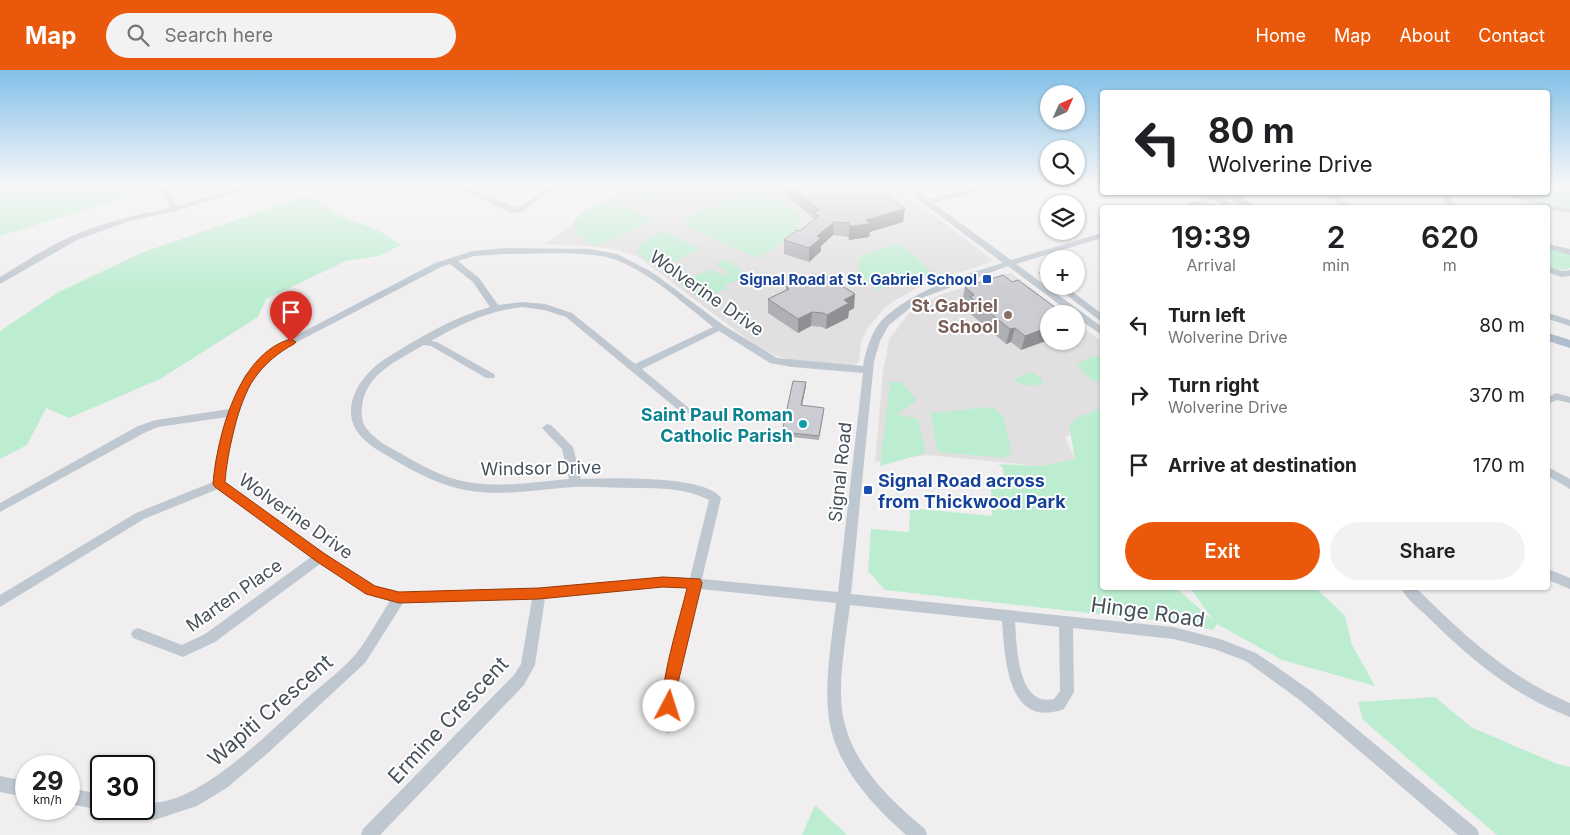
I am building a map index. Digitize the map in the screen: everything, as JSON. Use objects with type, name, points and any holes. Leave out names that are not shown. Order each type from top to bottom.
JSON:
[{"type":"main road","points":[[1550,338],[1570,344]]},
{"type":"main road","points":[[1550,347],[1570,352]]},
{"type":"street","points":[[0,281],[52,249],[74,238],[122,221]]},
{"type":"street","points":[[952,221],[1100,330]]},
{"type":"street","name":"Signal Road","points":[[919,835],[877,797],[861,778],[842,738],[836,716],[835,697],[844,599],[869,361],[875,341],[885,323],[921,295],[1010,263],[1100,236]]},
{"type":"street","points":[[1550,247],[1570,252]]},
{"type":"street","name":"Wolverine Drive","points":[[844,599],[695,583],[663,582],[539,593],[399,598],[371,590],[320,557],[219,484],[221,461],[234,412],[248,378],[274,350],[451,260],[481,253],[590,252],[617,257],[649,274],[720,328],[774,361],[868,370]]},
{"type":"street","points":[[451,260],[476,280],[495,307]]},
{"type":"street","points":[[1550,270],[1561,274],[1570,273]]},
{"type":"street","points":[[1072,295],[1100,316]]},
{"type":"street","points":[[1063,302],[1076,298]]},
{"type":"street","name":"Windsor Drive","points":[[686,412],[636,368],[569,315],[554,308],[513,305],[495,307],[461,320],[380,367],[360,391],[355,411],[358,426],[368,439],[420,470],[464,486],[509,490],[576,483],[669,484],[699,489],[715,498],[695,583]]},
{"type":"street","points":[[1550,317],[1570,324]]},
{"type":"street","points":[[636,368],[720,328]]},
{"type":"street","points":[[423,342],[434,344],[490,376]]},
{"type":"street","points":[[1550,400],[1556,396],[1570,400]]},
{"type":"street","points":[[0,508],[142,429],[156,424],[234,412]]},
{"type":"street","points":[[547,428],[567,447],[576,483]]},
{"type":"street","points":[[1550,472],[1570,485]]},
{"type":"street","points":[[0,602],[140,516],[219,484]]},
{"type":"street","name":"Marten Place","points":[[138,634],[183,651],[210,638],[320,557]]},
{"type":"street","points":[[1550,575],[1570,584]]},
{"type":"street","points":[[668,726],[670,687],[695,583]]},
{"type":"street","points":[[1410,590],[1456,637],[1489,666],[1526,690],[1570,710]]},
{"type":"street","name":"Ermine Crescent","points":[[369,835],[519,680],[528,664],[539,593]]},
{"type":"street","name":"Wapiti Crescent","points":[[155,812],[191,800],[222,782],[264,747],[360,659],[399,598]]},
{"type":"street","name":"Hinge Road","points":[[844,599],[1066,622],[1196,638],[1215,643],[1251,658],[1306,696],[1472,835]]},
{"type":"street","points":[[1008,617],[1015,680],[1029,701],[1045,707],[1059,704],[1068,692],[1066,622]]},
{"type":"street","points":[[0,784],[15,786]]},
{"type":"shaded area","points":[[577,221],[941,221],[993,260],[992,262],[925,283],[886,306],[867,329],[861,343],[859,362],[854,365],[794,361],[774,355],[755,345],[637,256],[619,250],[599,247],[545,244]]},
{"type":"shaded area","points":[[1011,273],[1053,305],[1040,305],[1040,350],[1085,350],[1085,329],[1100,340],[1100,422],[1065,437],[1075,459],[1040,466],[927,455],[875,462],[883,372],[889,340],[908,314],[940,295]]},
{"type":"green space","points":[[0,221],[50,221],[0,236]]},
{"type":"green space","points":[[235,221],[353,221],[378,230],[401,245],[379,256],[346,261],[266,299],[258,317],[160,379],[69,418],[46,408],[27,445],[0,459],[0,331],[57,293],[141,253]]},
{"type":"green space","points":[[573,221],[649,221],[648,223],[597,245],[584,240],[578,234]]},
{"type":"green space","points":[[686,221],[800,221],[787,238],[756,258],[684,225]]},
{"type":"green space","points":[[662,231],[701,248],[661,269],[639,255],[637,249],[646,239]]},
{"type":"green space","points":[[900,243],[930,271],[928,274],[878,290],[859,270],[859,260],[862,255]]},
{"type":"green space","points":[[1550,249],[1570,254],[1570,268],[1563,270],[1550,267]]},
{"type":"green space","points":[[725,259],[751,277],[726,284],[724,286],[728,288],[704,298],[700,298],[666,273],[680,268],[694,277],[710,269],[724,276],[728,272],[716,264]]},
{"type":"green space","points":[[1092,356],[1100,357],[1100,383],[1090,379],[1076,365]]},
{"type":"green space","points":[[1032,372],[1043,380],[1043,383],[1027,386],[1013,379]]},
{"type":"green space","points":[[890,381],[901,382],[917,400],[897,414],[918,419],[926,453],[880,466]]},
{"type":"green space","points":[[992,407],[1003,416],[1012,453],[1004,458],[938,452],[930,413]]},
{"type":"green space","points":[[1100,409],[1100,590],[1178,590],[1214,621],[1191,590],[1318,590],[1345,616],[1352,645],[1375,686],[1282,660],[1217,624],[1213,630],[1179,623],[885,590],[868,571],[871,529],[909,532],[910,508],[992,516],[991,486],[1001,484],[1004,480],[1003,468],[998,464],[1040,466],[1075,459],[1069,425],[1078,417]]},
{"type":"green space","points":[[1435,697],[1471,727],[1557,764],[1570,767],[1570,835],[1497,835],[1363,720],[1358,702]]},
{"type":"green space","points":[[815,805],[847,835],[802,835]]},
{"type":"building","points":[[812,221],[867,221],[870,224],[849,226],[849,223],[834,222],[817,236],[821,238],[809,248],[784,240],[797,230],[800,231]]},
{"type":"building","points":[[813,274],[821,278],[826,276],[855,294],[844,300],[849,303],[827,315],[812,312],[798,319],[768,299],[789,289],[786,287]]},
{"type":"building","points":[[1003,275],[1012,282],[1018,280],[1052,305],[1040,305],[1040,330],[1025,336],[1015,328],[1010,329],[970,297],[974,295],[965,287]]},
{"type":"building","name":"Saint Paul Roman Catholic Parish","points":[[793,381],[806,382],[801,405],[824,408],[819,436],[782,432]]},
{"type":"place","name":"Signal Road at St. Gabriel School","points":[[987,279]]},
{"type":"place","name":"St.Gabriel School","points":[[1008,315]]},
{"type":"place","name":"Saint Paul Roman Catholic Parish","points":[[803,424]]},
{"type":"place","name":"Signal Road across from Thickwood Park","points":[[868,490]]},
{"type":"route","points":[[291,342],[274,350],[248,378],[234,412],[221,461],[219,484],[320,557],[371,590],[399,598],[539,593],[663,582],[695,583],[670,687],[669,706]]}]
